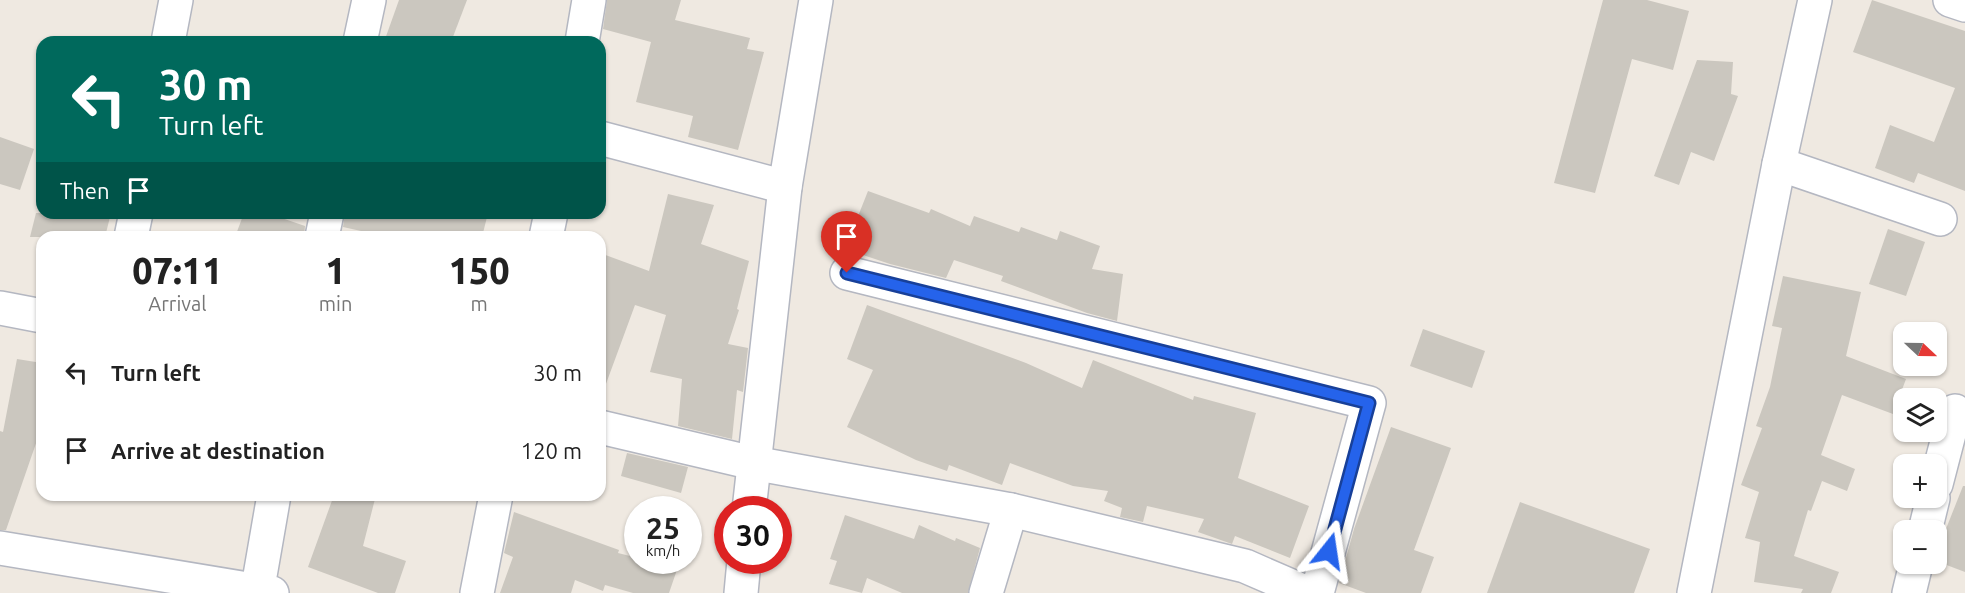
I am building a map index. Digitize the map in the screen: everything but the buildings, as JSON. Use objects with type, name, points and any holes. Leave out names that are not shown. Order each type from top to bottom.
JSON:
[{"type":"street","points":[[169,36],[176,0]]},
{"type":"street","points":[[361,36],[369,0]]},
{"type":"street","points":[[583,36],[589,0]]},
{"type":"street","points":[[749,496],[784,187],[816,0]]},
{"type":"street","points":[[1694,593],[1779,164],[1815,0]]},
{"type":"street","points":[[1950,0],[1965,5]]},
{"type":"street","points":[[606,140],[784,187]]},
{"type":"street","points":[[1779,164],[1940,219]]},
{"type":"street","points":[[847,273],[1369,403],[1317,593]]},
{"type":"street","points":[[0,308],[36,315]]},
{"type":"street","points":[[1944,454],[1955,411]]},
{"type":"street","points":[[606,428],[753,463],[1011,510],[1241,580],[1307,593]]},
{"type":"street","points":[[0,548],[108,580],[262,592],[273,501]]},
{"type":"street","points":[[477,593],[495,501]]},
{"type":"street","points":[[986,593],[1011,510]]},
{"type":"street","points":[[741,593],[743,574]]},
{"type":"street","points":[[1909,593],[1914,574]]},
{"type":"route","points":[[847,273],[1369,403],[1329,551]]}]
